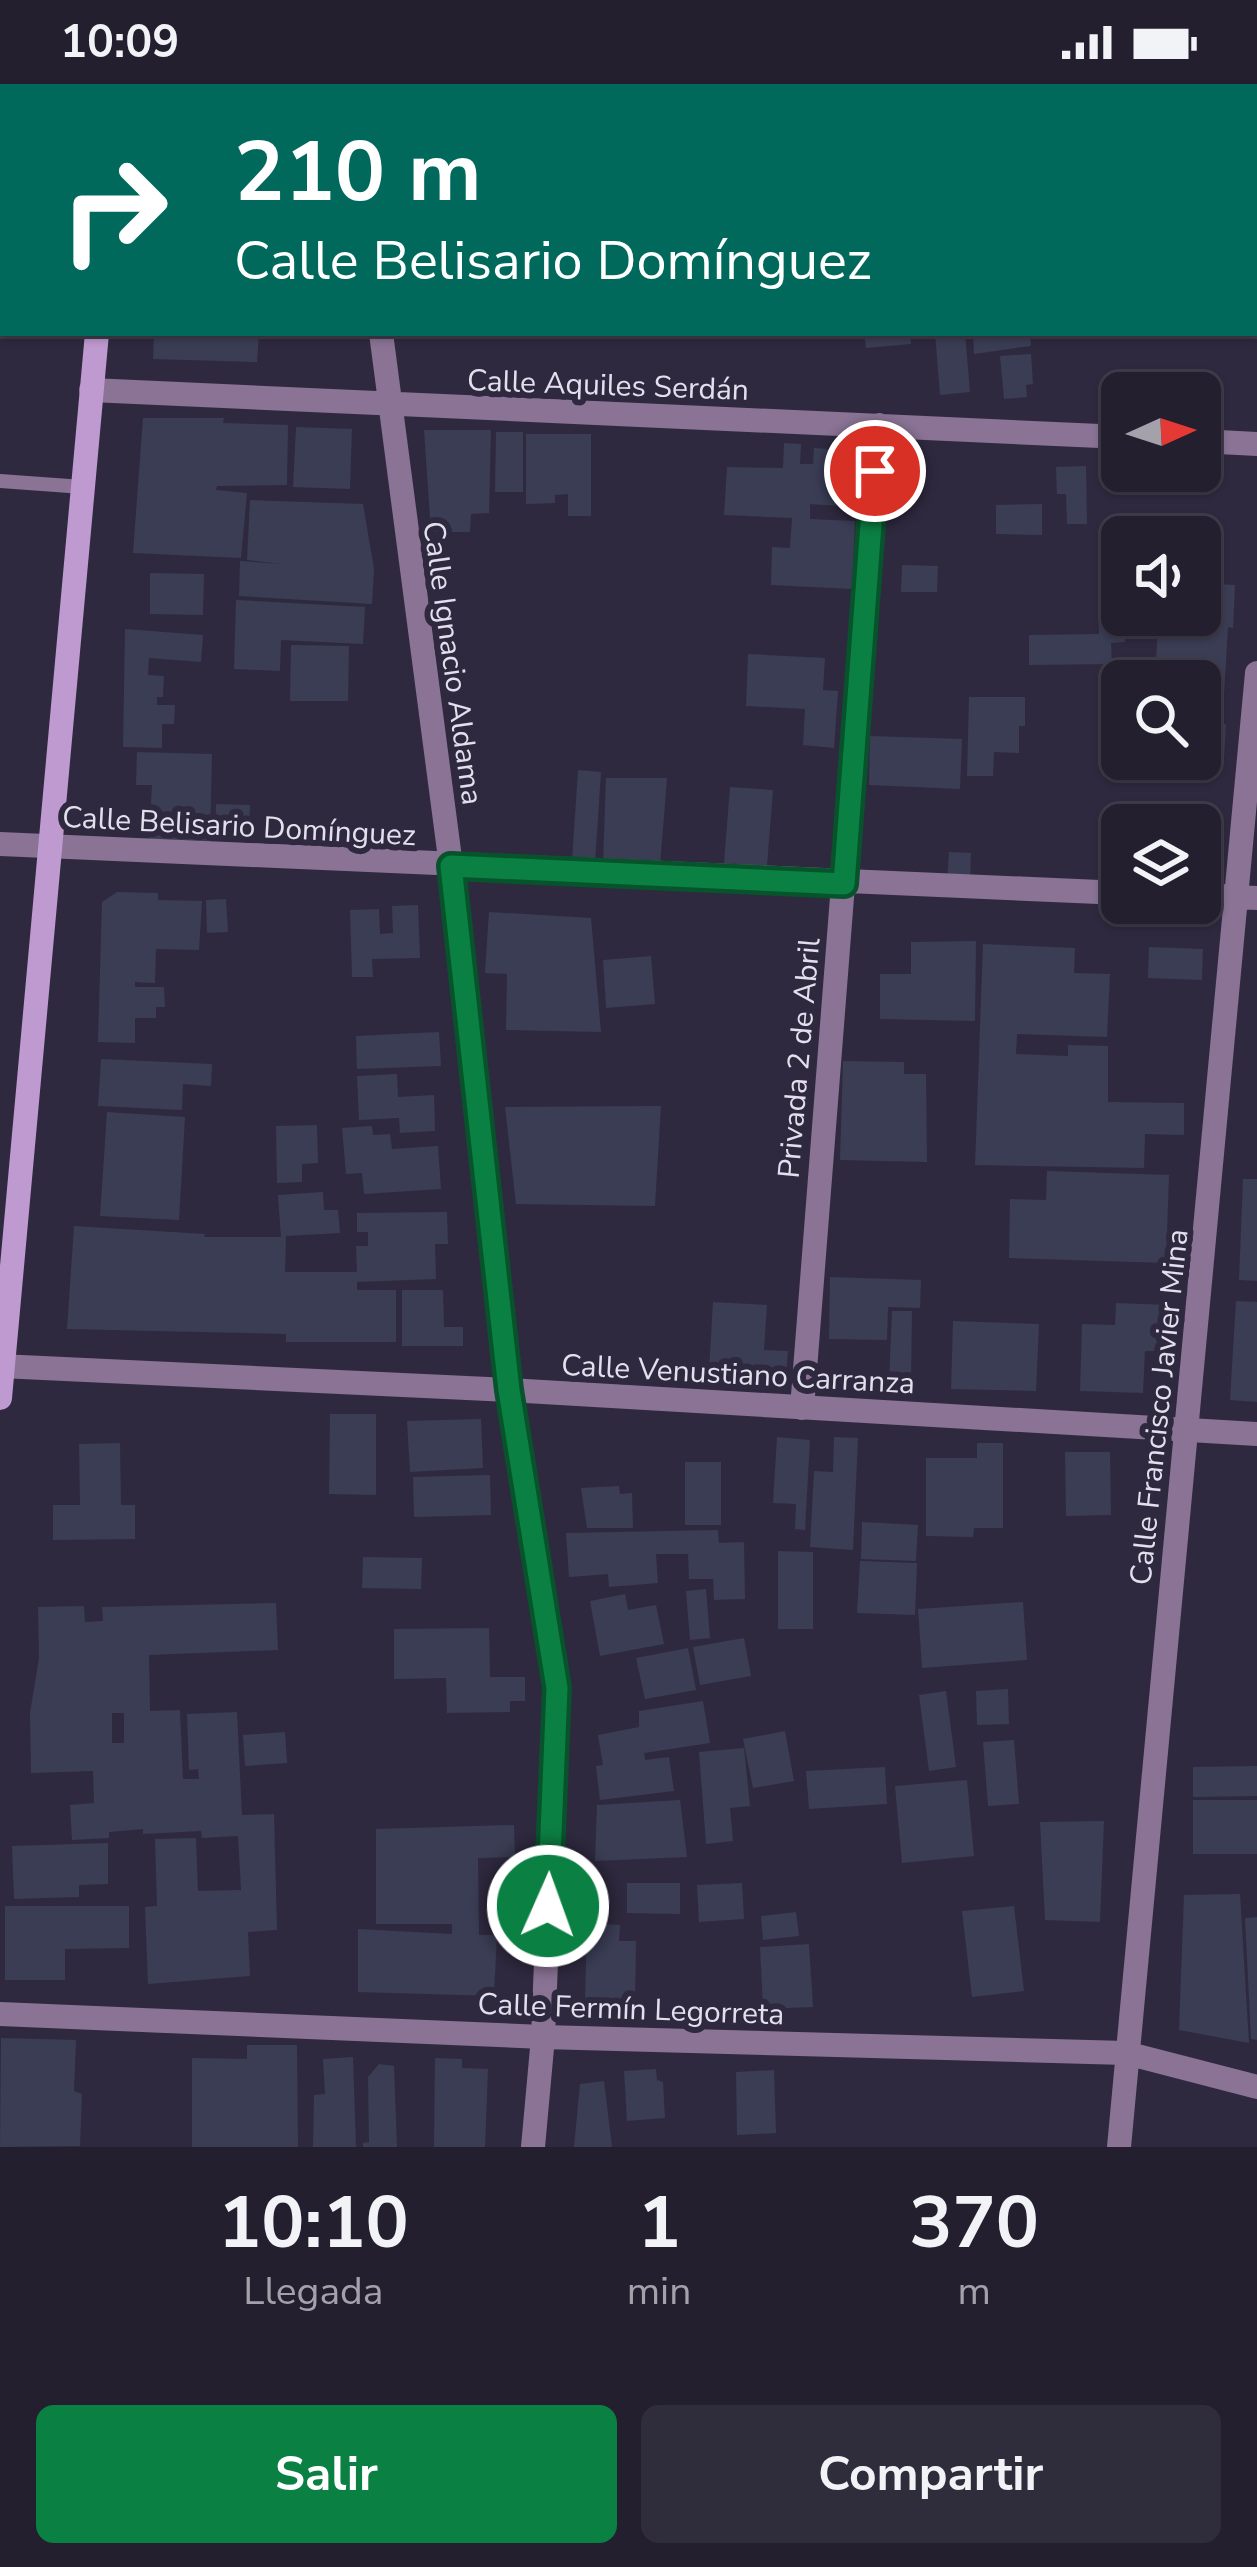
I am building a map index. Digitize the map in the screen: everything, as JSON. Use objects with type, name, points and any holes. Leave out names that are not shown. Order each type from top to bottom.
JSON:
[{"type":"main road","points":[[0,1398],[97,336]]},
{"type":"street","name":"Calle Ignacio Aldama","points":[[381,336],[451,866],[509,1390],[557,1688],[533,2147]]},
{"type":"street","name":"Calle Aquiles Serdán","points":[[92,390],[1101,436]]},
{"type":"street","name":"Privada 2 de Abril","points":[[802,1408],[878,425]]},
{"type":"street","points":[[1221,442],[1257,444]]},
{"type":"street","name":"Calle Francisco Javier Mina","points":[[1119,2147],[1186,1430],[1248,897],[1257,674]]},
{"type":"street","name":"Calle Belisario Domínguez","points":[[0,844],[1101,892]]},
{"type":"street","name":"Calle Venustiano Carranza","points":[[1,1366],[1257,1434]]},
{"type":"street","name":"Calle Fermín Legorreta","points":[[0,2014],[542,2037],[1126,2053],[1257,2087]]},
{"type":"lane","points":[[0,482],[83,487]]},
{"type":"building","points":[[154,336],[259,336],[257,362],[153,359]]},
{"type":"building","points":[[864,336],[910,336],[911,344],[866,348]]},
{"type":"building","points":[[935,336],[965,336],[970,392],[940,395]]},
{"type":"building","points":[[973,336],[1030,336],[1031,346],[974,354]]},
{"type":"building","points":[[1031,354],[1033,384],[1026,385],[1027,397],[1004,399],[1000,356]]},
{"type":"building","points":[[143,418],[224,418],[223,423],[288,425],[287,485],[217,486],[216,490],[247,493],[241,558],[133,553]]},
{"type":"building","points":[[296,427],[352,429],[350,489],[293,487]]},
{"type":"building","points":[[424,430],[491,430],[489,513],[471,514],[470,532],[431,532]]},
{"type":"building","points":[[496,432],[523,432],[523,492],[495,492]]},
{"type":"building","points":[[526,434],[591,434],[591,516],[568,516],[568,494],[555,495],[555,503],[526,504]]},
{"type":"building","points":[[784,443],[801,444],[800,464],[813,464],[814,448],[844,450],[842,477],[859,478],[857,507],[810,504],[810,519],[855,521],[852,589],[771,585],[772,547],[790,548],[792,518],[724,515],[727,467],[783,468]]},
{"type":"building","points":[[1086,466],[1087,524],[1067,524],[1066,494],[1057,494],[1056,467]]},
{"type":"building","points":[[250,500],[363,504],[374,569],[372,604],[239,596],[240,561],[283,564],[247,560]]},
{"type":"building","points":[[1042,504],[1042,535],[996,534],[996,505]]},
{"type":"building","points":[[902,565],[938,566],[937,592],[901,592]]},
{"type":"building","points":[[150,573],[204,574],[203,615],[150,614]]},
{"type":"building","points":[[1221,584],[1235,585],[1223,713],[1221,660],[1156,660],[1157,636],[1221,636]]},
{"type":"building","points":[[1101,593],[1101,636],[1125,636],[1125,642],[1111,643],[1112,660],[1029,665],[1029,635],[1099,634]]},
{"type":"building","points":[[236,600],[365,607],[363,644],[281,640],[280,671],[234,669]]},
{"type":"building","points":[[125,629],[203,635],[201,662],[149,658],[148,675],[164,676],[163,697],[157,697],[157,705],[175,705],[174,724],[162,724],[162,748],[123,747]]},
{"type":"building","points":[[291,645],[349,646],[348,701],[290,701]]},
{"type":"building","points":[[748,654],[825,658],[823,690],[838,691],[834,748],[803,745],[805,709],[746,706]]},
{"type":"building","points":[[969,697],[1025,697],[1019,753],[994,752],[993,776],[967,776]]},
{"type":"building","points":[[1221,724],[1226,724],[1221,759]]},
{"type":"building","points":[[870,736],[962,739],[960,789],[869,785]]},
{"type":"building","points":[[137,752],[212,754],[210,841],[149,839],[152,785],[136,785]]},
{"type":"building","points":[[578,770],[601,772],[595,863],[572,861]]},
{"type":"building","points":[[606,778],[667,778],[660,866],[603,864]]},
{"type":"building","points":[[730,787],[773,790],[767,866],[724,863]]},
{"type":"building","points":[[216,804],[250,805],[249,840],[215,840]]},
{"type":"building","points":[[949,852],[971,853],[970,883],[947,882]]},
{"type":"building","points":[[117,892],[158,893],[158,900],[202,901],[199,950],[156,949],[155,983],[135,982],[135,987],[164,987],[165,1007],[156,1007],[156,1018],[135,1018],[135,1043],[98,1042],[102,902]]},
{"type":"building","points":[[226,899],[228,932],[207,933],[206,900]]},
{"type":"building","points":[[418,905],[420,958],[372,959],[373,977],[352,977],[350,910],[379,909],[380,934],[393,933],[392,906]]},
{"type":"building","points":[[489,912],[591,918],[601,1032],[506,1030],[507,974],[485,973]]},
{"type":"building","points":[[976,941],[975,1021],[880,1019],[880,974],[911,974],[911,942]]},
{"type":"building","points":[[983,944],[1075,948],[1074,973],[1110,974],[1107,1037],[1017,1034],[1016,1054],[1068,1056],[1068,1045],[1108,1046],[1108,1102],[1184,1103],[1184,1135],[1145,1134],[1144,1168],[975,1165]]},
{"type":"building","points":[[1149,947],[1203,949],[1202,980],[1148,978]]},
{"type":"building","points":[[651,956],[655,1004],[606,1008],[603,960]]},
{"type":"building","points":[[439,1032],[441,1066],[357,1069],[356,1036]]},
{"type":"building","points":[[101,1059],[212,1064],[211,1086],[183,1084],[182,1110],[98,1106]]},
{"type":"building","points":[[843,1061],[904,1062],[904,1074],[926,1074],[927,1162],[840,1160]]},
{"type":"building","points":[[397,1074],[398,1097],[434,1095],[435,1131],[400,1133],[399,1118],[359,1120],[357,1076]]},
{"type":"building","points":[[661,1106],[655,1206],[516,1204],[505,1107]]},
{"type":"building","points":[[107,1112],[185,1117],[179,1220],[100,1216]]},
{"type":"building","points":[[317,1125],[318,1163],[302,1164],[302,1182],[277,1183],[276,1126]]},
{"type":"building","points":[[372,1126],[373,1135],[390,1134],[392,1149],[438,1146],[441,1189],[364,1194],[362,1173],[346,1174],[342,1128]]},
{"type":"building","points":[[1047,1171],[1169,1175],[1166,1263],[1009,1258],[1010,1199],[1046,1200]]},
{"type":"building","points":[[1243,1179],[1257,1179],[1257,1281],[1239,1280]]},
{"type":"building","points":[[323,1192],[324,1210],[338,1210],[340,1233],[286,1236],[285,1272],[357,1272],[356,1246],[368,1246],[368,1232],[357,1232],[357,1213],[447,1212],[448,1244],[435,1244],[436,1279],[357,1282],[357,1290],[396,1290],[396,1342],[286,1342],[286,1334],[67,1329],[74,1226],[204,1237],[281,1237],[278,1195]]},
{"type":"building","points":[[830,1277],[921,1280],[920,1308],[888,1307],[887,1340],[829,1339]]},
{"type":"building","points":[[402,1290],[443,1290],[444,1327],[463,1327],[463,1346],[402,1346]]},
{"type":"building","points":[[1236,1301],[1257,1302],[1257,1402],[1230,1400]]},
{"type":"building","points":[[713,1302],[767,1305],[764,1350],[788,1351],[786,1376],[709,1371]]},
{"type":"building","points":[[1116,1303],[1168,1305],[1166,1351],[1145,1351],[1143,1393],[1080,1391],[1082,1324],[1115,1325]]},
{"type":"building","points":[[892,1311],[912,1311],[911,1383],[889,1383]]},
{"type":"building","points":[[953,1321],[1039,1324],[1036,1391],[951,1389]]},
{"type":"building","points":[[330,1414],[376,1414],[376,1495],[329,1494]]},
{"type":"building","points":[[481,1419],[483,1468],[410,1472],[407,1421]]},
{"type":"building","points":[[777,1437],[810,1440],[805,1530],[795,1529],[796,1504],[773,1503]]},
{"type":"building","points":[[834,1437],[858,1438],[853,1550],[810,1547],[814,1471],[833,1472]]},
{"type":"building","points":[[120,1443],[121,1505],[135,1505],[135,1539],[53,1540],[53,1505],[80,1505],[79,1444]]},
{"type":"building","points":[[977,1443],[1003,1443],[1003,1528],[974,1528],[973,1537],[926,1536],[926,1458],[977,1458]]},
{"type":"building","points":[[1065,1452],[1110,1452],[1111,1515],[1066,1516]]},
{"type":"building","points":[[685,1462],[721,1462],[721,1525],[685,1525]]},
{"type":"building","points":[[490,1475],[491,1515],[414,1517],[413,1477]]},
{"type":"building","points":[[619,1486],[620,1494],[632,1493],[633,1528],[587,1528],[581,1488]]},
{"type":"building","points":[[862,1522],[918,1525],[916,1561],[861,1559]]},
{"type":"building","points":[[718,1530],[719,1543],[744,1542],[745,1599],[714,1600],[713,1579],[689,1579],[688,1554],[656,1554],[658,1583],[609,1587],[608,1574],[569,1577],[566,1533]]},
{"type":"building","points":[[778,1551],[813,1552],[813,1629],[778,1629]]},
{"type":"building","points":[[363,1557],[422,1558],[421,1589],[362,1588]]},
{"type":"building","points":[[860,1561],[917,1563],[915,1615],[857,1613]]},
{"type":"building","points":[[706,1589],[710,1638],[690,1640],[686,1591]]},
{"type":"building","points":[[625,1594],[628,1610],[656,1605],[664,1644],[600,1656],[590,1601]]},
{"type":"building","points":[[1023,1602],[1027,1660],[922,1668],[918,1609]]},
{"type":"building","points":[[276,1603],[278,1650],[149,1655],[150,1711],[180,1710],[183,1779],[199,1779],[198,1769],[189,1770],[187,1714],[237,1712],[242,1815],[274,1814],[277,1930],[248,1932],[250,1976],[148,1984],[145,1907],[157,1906],[155,1839],[196,1838],[198,1891],[241,1890],[238,1836],[202,1838],[201,1831],[143,1834],[143,1829],[109,1832],[109,1838],[72,1840],[70,1805],[94,1803],[93,1771],[31,1773],[38,1607],[84,1606],[85,1622],[103,1621],[102,1607]],"holes":[[[112,1713],[124,1713],[124,1743],[112,1743]]]},
{"type":"building","points":[[489,1628],[490,1677],[525,1677],[525,1701],[510,1701],[510,1712],[447,1713],[446,1678],[394,1679],[394,1629]]},
{"type":"building","points":[[744,1638],[751,1676],[700,1685],[693,1647]]},
{"type":"building","points":[[688,1648],[696,1690],[645,1699],[636,1658]]},
{"type":"building","points":[[1008,1689],[1009,1724],[977,1725],[976,1691]]},
{"type":"building","points":[[946,1691],[956,1767],[929,1771],[919,1695]]},
{"type":"building","points":[[703,1701],[710,1743],[644,1753],[645,1760],[669,1757],[674,1791],[600,1800],[596,1766],[603,1765],[598,1735],[639,1727],[639,1711]]},
{"type":"building","points":[[785,1731],[794,1781],[753,1788],[743,1739]]},
{"type":"building","points":[[285,1732],[287,1763],[245,1766],[243,1735]]},
{"type":"building","points":[[1014,1740],[1019,1804],[988,1806],[983,1742]]},
{"type":"building","points":[[744,1748],[750,1806],[730,1808],[733,1841],[706,1844],[699,1752]]},
{"type":"building","points":[[1257,1766],[1257,1796],[1193,1797],[1193,1767]]},
{"type":"building","points":[[885,1767],[887,1804],[809,1809],[806,1771]]},
{"type":"building","points":[[967,1780],[974,1856],[902,1863],[895,1786]]},
{"type":"building","points":[[680,1800],[687,1857],[595,1861],[597,1805]]},
{"type":"building","points":[[1193,1800],[1257,1800],[1257,1854],[1193,1854]]},
{"type":"building","points":[[1104,1821],[1100,1922],[1045,1920],[1040,1822]]},
{"type":"building","points":[[514,1825],[515,1857],[478,1858],[479,1935],[497,1935],[494,1996],[358,1992],[358,1929],[452,1934],[452,1924],[376,1924],[376,1829]]},
{"type":"building","points":[[108,1843],[108,1884],[79,1885],[79,1897],[14,1899],[12,1846]]},
{"type":"building","points":[[627,1883],[680,1883],[680,1914],[627,1913]]},
{"type":"building","points":[[742,1883],[744,1919],[699,1922],[697,1885]]},
{"type":"building","points":[[1240,1894],[1249,2043],[1179,2030],[1184,1895]]},
{"type":"building","points":[[5,1906],[129,1906],[129,1948],[65,1949],[65,1980],[5,1980]]},
{"type":"building","points":[[1014,1906],[1024,1991],[972,1997],[962,1911]]},
{"type":"building","points":[[796,1912],[799,1936],[763,1940],[761,1916]]},
{"type":"building","points":[[1257,1917],[1257,2040],[1251,2039],[1245,1918]]},
{"type":"building","points":[[587,1923],[620,1925],[619,1941],[636,1941],[635,2001],[585,2000]]},
{"type":"building","points":[[809,1944],[813,2007],[763,2009],[760,1947]]},
{"type":"building","points":[[1,2038],[76,2040],[74,2091],[82,2094],[80,2146],[0,2147]]},
{"type":"building","points":[[247,2045],[297,2045],[298,2147],[192,2147],[192,2058],[247,2059]]},
{"type":"building","points":[[353,2057],[356,2147],[313,2147],[314,2095],[325,2094],[323,2059]]},
{"type":"building","points":[[435,2058],[462,2059],[462,2068],[488,2069],[485,2147],[434,2147]]},
{"type":"building","points":[[379,2064],[394,2066],[397,2147],[363,2147],[369,2142],[368,2077]]},
{"type":"building","points":[[656,2069],[657,2080],[663,2082],[665,2118],[627,2121],[624,2071]]},
{"type":"building","points":[[774,2070],[776,2133],[737,2135],[736,2072]]},
{"type":"building","points":[[604,2081],[612,2147],[574,2147],[580,2084]]},
{"type":"route","points":[[548,1906],[557,1688],[509,1390],[451,866],[844,884],[875,471]]}]
